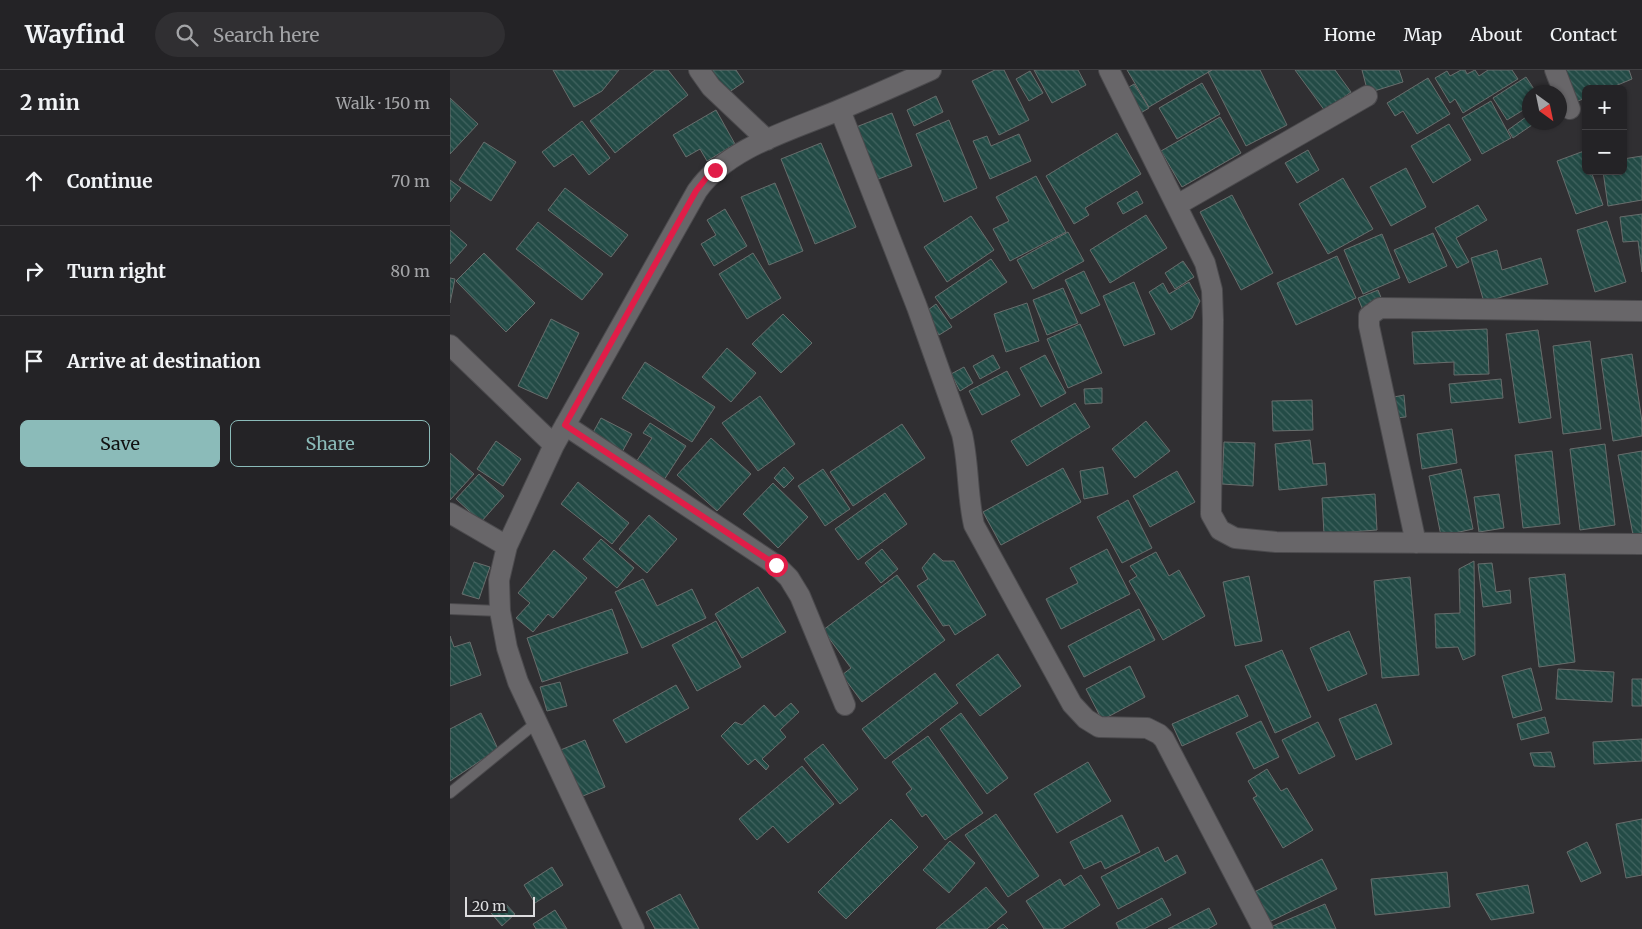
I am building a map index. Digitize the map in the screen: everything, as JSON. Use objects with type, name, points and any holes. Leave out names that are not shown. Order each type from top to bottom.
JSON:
[{"type":"street","points":[[699,70],[711,87],[767,140]]},
{"type":"street","points":[[634,929],[518,682],[500,611],[499,580],[507,546],[554,445],[696,191],[707,177],[728,160],[767,140],[931,70]]},
{"type":"street","points":[[1109,70],[1205,263],[1212,290],[1212,514],[1220,530],[1235,538],[1276,542],[1642,544]]},
{"type":"street","points":[[1555,70],[1570,108]]},
{"type":"street","points":[[1177,205],[1367,96]]},
{"type":"street","points":[[840,110],[917,306],[962,434],[967,455],[970,509],[974,525],[1072,704],[1099,728],[1147,728],[1164,739],[1263,929]]},
{"type":"street","points":[[1416,543],[1369,326],[1369,316],[1373,311],[1380,308],[1642,311]]},
{"type":"street","points":[[450,345],[554,445]]},
{"type":"street","points":[[565,425],[776,565],[789,578],[800,596],[845,705]]},
{"type":"street","points":[[450,513],[507,546]]},
{"type":"lane","points":[[450,609],[500,611]]},
{"type":"lane","points":[[450,793],[536,722]]},
{"type":"building","points":[[553,70],[619,70],[602,91],[574,107]]},
{"type":"building","points":[[655,70],[668,70],[688,95],[615,153],[590,121]]},
{"type":"building","points":[[706,70],[736,70],[744,82],[725,95]]},
{"type":"building","points":[[995,70],[1004,70],[1029,120],[999,135],[972,81]]},
{"type":"building","points":[[1034,70],[1078,70],[1086,85],[1052,103]]},
{"type":"building","points":[[1127,70],[1212,70],[1149,107]]},
{"type":"building","points":[[1212,70],[1260,70],[1287,125],[1246,146],[1208,72]]},
{"type":"building","points":[[1295,70],[1335,70],[1351,92],[1325,111]]},
{"type":"building","points":[[1362,70],[1399,70],[1403,82],[1368,93]]},
{"type":"building","points":[[1465,70],[1467,74],[1475,70],[1479,76],[1488,70],[1512,70],[1518,79],[1463,113],[1455,99],[1450,103],[1435,78],[1447,71],[1450,76]]},
{"type":"building","points":[[1562,70],[1629,70],[1632,79],[1618,85],[1582,85],[1582,99],[1575,102]]},
{"type":"building","points":[[1030,71],[1043,93],[1029,101],[1016,79]]},
{"type":"building","points":[[1526,77],[1531,85],[1522,85],[1522,111],[1507,120],[1493,98]]},
{"type":"building","points":[[1428,78],[1450,114],[1417,134],[1403,111],[1395,116],[1387,103]]},
{"type":"building","points":[[1202,83],[1220,114],[1177,139],[1159,108]]},
{"type":"building","points":[[1134,84],[1149,108],[1139,114],[1124,90]]},
{"type":"building","points":[[936,96],[943,112],[914,126],[907,110]]},
{"type":"building","points":[[450,98],[478,124],[450,154]]},
{"type":"building","points":[[1491,101],[1511,138],[1482,154],[1462,118]]},
{"type":"building","points":[[716,110],[735,144],[707,161],[700,149],[686,157],[673,135]]},
{"type":"building","points":[[892,113],[912,166],[871,182],[851,129]]},
{"type":"building","points":[[1220,117],[1241,153],[1182,187],[1161,151]]},
{"type":"building","points":[[949,120],[977,188],[944,202],[916,134]]},
{"type":"building","points":[[1522,120],[1522,130],[1525,130],[1513,138],[1508,130]]},
{"type":"building","points":[[582,121],[610,158],[589,175],[573,154],[554,167],[542,152]]},
{"type":"building","points":[[1449,124],[1471,160],[1433,183],[1411,146]]},
{"type":"building","points":[[1117,133],[1141,174],[1085,208],[1089,215],[1074,224],[1046,176]]},
{"type":"building","points":[[1019,134],[1031,161],[990,179],[973,141],[987,136],[991,146]]},
{"type":"building","points":[[484,142],[516,162],[491,201],[459,180]]},
{"type":"building","points":[[821,143],[856,227],[815,244],[781,159]]},
{"type":"building","points":[[1308,150],[1319,170],[1297,183],[1285,163]]},
{"type":"building","points":[[1582,152],[1582,175],[1592,175],[1603,205],[1576,214],[1557,161]]},
{"type":"building","points":[[1642,156],[1642,200],[1608,206],[1604,175],[1627,175],[1627,158]]},
{"type":"building","points":[[1406,168],[1426,207],[1391,226],[1370,187]]},
{"type":"building","points":[[1036,176],[1066,232],[1010,261],[993,229],[1009,221],[996,197]]},
{"type":"building","points":[[1343,178],[1373,229],[1328,254],[1299,204]]},
{"type":"building","points":[[450,180],[461,188],[450,202]]},
{"type":"building","points":[[775,183],[803,251],[769,265],[741,197]]},
{"type":"building","points":[[565,188],[628,235],[611,257],[548,210]]},
{"type":"building","points":[[1137,191],[1143,203],[1123,214],[1117,203]]},
{"type":"building","points":[[1232,195],[1273,273],[1241,290],[1200,212]]},
{"type":"building","points":[[1478,205],[1487,220],[1456,238],[1469,262],[1457,268],[1435,228]]},
{"type":"building","points":[[725,209],[747,246],[714,266],[701,244],[716,235],[707,220]]},
{"type":"building","points":[[1642,214],[1642,272],[1638,241],[1623,242],[1620,217]]},
{"type":"building","points":[[1146,215],[1167,248],[1110,283],[1090,250]]},
{"type":"building","points":[[971,216],[994,250],[947,282],[924,247]]},
{"type":"building","points":[[1607,221],[1626,282],[1595,292],[1577,230]]},
{"type":"building","points":[[538,222],[603,274],[582,300],[516,249]]},
{"type":"building","points":[[450,230],[467,245],[450,264]]},
{"type":"building","points":[[1068,232],[1084,261],[1033,289],[1017,260]]},
{"type":"building","points":[[1433,233],[1447,266],[1409,283],[1394,250]]},
{"type":"building","points":[[1382,234],[1400,278],[1363,294],[1344,250]]},
{"type":"building","points":[[1497,250],[1502,270],[1541,258],[1548,284],[1484,302],[1471,258]]},
{"type":"building","points":[[484,253],[535,303],[506,332],[456,281]]},
{"type":"building","points":[[753,253],[781,298],[747,319],[719,274]]},
{"type":"building","points":[[1337,256],[1356,298],[1296,325],[1277,283]]},
{"type":"building","points":[[991,259],[1007,282],[951,319],[935,297]]},
{"type":"building","points":[[1183,261],[1194,277],[1175,289],[1165,273]]},
{"type":"building","points":[[1084,271],[1100,305],[1081,314],[1065,280]]},
{"type":"building","points":[[450,278],[455,279],[450,303]]},
{"type":"building","points":[[1134,282],[1155,334],[1124,346],[1103,296]]},
{"type":"building","points":[[1189,282],[1200,301],[1192,318],[1171,330],[1149,292],[1163,283],[1169,294]]},
{"type":"building","points":[[1063,288],[1078,323],[1047,335],[1033,300]]},
{"type":"building","points":[[1378,290],[1384,305],[1364,313],[1358,298]]},
{"type":"building","points":[[1027,303],[1039,341],[1006,352],[994,314]]},
{"type":"building","points":[[936,304],[952,327],[939,335],[924,313]]},
{"type":"building","points":[[783,314],[812,343],[781,373],[752,344]]},
{"type":"building","points":[[551,319],[579,333],[547,399],[518,386]]},
{"type":"building","points":[[1080,324],[1102,373],[1068,388],[1047,339]]},
{"type":"building","points":[[1487,329],[1489,374],[1454,375],[1454,362],[1414,364],[1412,332]]},
{"type":"building","points":[[1538,330],[1551,418],[1519,423],[1506,334]]},
{"type":"building","points":[[1590,341],[1601,429],[1563,434],[1553,346]]},
{"type":"building","points":[[727,348],[756,373],[731,402],[702,377]]},
{"type":"building","points":[[1632,354],[1642,422],[1642,436],[1613,441],[1601,359]]},
{"type":"building","points":[[993,355],[1000,368],[980,379],[973,366]]},
{"type":"building","points":[[1045,355],[1066,393],[1041,407],[1020,368]]},
{"type":"building","points":[[645,362],[715,407],[692,442],[622,398]]},
{"type":"building","points":[[964,367],[973,383],[960,391],[951,374]]},
{"type":"building","points":[[1007,371],[1020,395],[982,415],[969,391]]},
{"type":"building","points":[[1501,379],[1503,398],[1451,403],[1449,384]]},
{"type":"building","points":[[1102,388],[1102,403],[1085,404],[1084,389]]},
{"type":"building","points":[[1404,395],[1406,417],[1395,418],[1394,397]]},
{"type":"building","points":[[760,396],[795,444],[758,471],[722,423]]},
{"type":"building","points":[[1312,400],[1313,430],[1273,431],[1272,401]]},
{"type":"building","points":[[1075,403],[1090,427],[1027,466],[1011,441]]},
{"type":"building","points":[[601,418],[632,434],[621,454],[590,438]]},
{"type":"building","points":[[1146,421],[1170,451],[1135,478],[1112,449]]},
{"type":"building","points":[[650,423],[686,446],[662,483],[634,465],[652,438],[643,433]]},
{"type":"building","points":[[902,424],[925,458],[853,506],[830,472]]},
{"type":"building","points":[[1452,429],[1457,463],[1422,469],[1417,434]]},
{"type":"building","points":[[711,438],[751,474],[717,511],[677,475]]},
{"type":"building","points":[[1310,440],[1313,464],[1325,463],[1327,485],[1279,490],[1275,444]]},
{"type":"building","points":[[496,441],[521,459],[503,486],[477,469]]},
{"type":"building","points":[[1224,442],[1255,443],[1253,486],[1222,484]]},
{"type":"building","points":[[1605,444],[1615,525],[1580,530],[1570,449]]},
{"type":"building","points":[[1552,451],[1560,524],[1523,528],[1515,455]]},
{"type":"building","points":[[1642,451],[1642,533],[1633,535],[1618,455]]},
{"type":"building","points":[[450,453],[474,474],[450,500]]},
{"type":"building","points":[[784,467],[794,478],[784,488],[774,478]]},
{"type":"building","points":[[1103,467],[1108,494],[1084,499],[1080,471]]},
{"type":"building","points":[[1063,468],[1081,502],[1001,545],[983,512]]},
{"type":"building","points":[[823,469],[850,509],[825,526],[798,486]]},
{"type":"building","points":[[1461,469],[1473,529],[1441,536],[1429,476]]},
{"type":"building","points":[[1177,471],[1195,502],[1150,527],[1133,496]]},
{"type":"building","points":[[479,474],[504,496],[481,522],[456,499]]},
{"type":"building","points":[[578,482],[629,523],[612,544],[561,504]]},
{"type":"building","points":[[773,483],[808,517],[778,548],[743,514]]},
{"type":"building","points":[[885,493],[907,524],[858,560],[835,529]]},
{"type":"building","points":[[1375,494],[1377,530],[1324,534],[1322,498]]},
{"type":"building","points":[[1499,494],[1504,528],[1479,532],[1474,497]]},
{"type":"building","points":[[1128,500],[1152,548],[1122,563],[1097,517]]},
{"type":"building","points":[[649,515],[677,539],[647,573],[619,549]]},
{"type":"building","points":[[601,539],[634,568],[617,588],[583,559]]},
{"type":"building","points":[[882,549],[898,569],[881,583],[865,563]]},
{"type":"building","points":[[1107,549],[1130,594],[1061,629],[1046,599],[1078,583],[1070,568]]},
{"type":"building","points":[[554,550],[587,578],[553,618],[548,614],[533,632],[516,618],[530,603],[518,593]]},
{"type":"building","points":[[1156,552],[1169,576],[1179,570],[1205,616],[1163,640],[1129,581],[1137,576],[1130,566]]},
{"type":"building","points":[[934,553],[943,561],[954,561],[986,615],[955,635],[949,625],[943,626],[917,586],[928,579],[922,568]]},
{"type":"building","points":[[1474,561],[1475,655],[1463,660],[1458,647],[1436,648],[1435,614],[1460,613],[1459,569]]},
{"type":"building","points":[[474,562],[490,567],[479,599],[462,594]]},
{"type":"building","points":[[1492,563],[1496,592],[1510,590],[1511,603],[1483,607],[1478,564]]},
{"type":"building","points":[[1565,574],[1575,662],[1539,667],[1529,578]]},
{"type":"building","points":[[897,575],[945,640],[862,702],[842,675],[851,668],[823,630]]},
{"type":"building","points":[[1249,576],[1262,641],[1235,646],[1223,582]]},
{"type":"building","points":[[1410,577],[1419,675],[1382,678],[1374,581]]},
{"type":"building","points":[[643,579],[657,606],[692,589],[706,618],[642,648],[615,592]]},
{"type":"building","points":[[758,587],[786,632],[742,658],[715,614]]},
{"type":"building","points":[[612,609],[628,653],[542,682],[527,638]]},
{"type":"building","points":[[1139,609],[1155,640],[1084,677],[1068,646]]},
{"type":"building","points":[[716,621],[741,667],[697,691],[672,645]]},
{"type":"building","points":[[1349,631],[1367,674],[1328,691],[1310,648]]},
{"type":"building","points":[[450,636],[454,647],[470,642],[481,675],[450,686]]},
{"type":"building","points":[[1282,650],[1311,717],[1275,733],[1245,666]]},
{"type":"building","points":[[998,654],[1021,686],[980,716],[956,685]]},
{"type":"building","points":[[1130,666],[1145,697],[1102,720],[1086,689]]},
{"type":"building","points":[[1531,668],[1542,710],[1513,718],[1502,676]]},
{"type":"building","points":[[1558,669],[1614,672],[1612,702],[1556,699]]},
{"type":"building","points":[[935,673],[958,703],[885,759],[862,729]]},
{"type":"building","points":[[1632,679],[1642,679],[1642,706],[1632,706]]},
{"type":"building","points":[[560,682],[567,706],[547,711],[540,687]]},
{"type":"building","points":[[676,685],[689,708],[626,743],[613,720]]},
{"type":"building","points":[[1238,695],[1248,716],[1182,746],[1172,724]]},
{"type":"building","points":[[791,703],[799,712],[780,730],[786,737],[762,759],[769,766],[766,770],[755,759],[748,765],[721,736],[735,722],[742,725],[764,705],[775,717]]},
{"type":"building","points":[[1376,704],[1392,744],[1356,760],[1339,719]]},
{"type":"building","points":[[481,713],[498,749],[450,781],[450,729]]},
{"type":"building","points":[[961,713],[1008,778],[987,794],[940,729]]},
{"type":"building","points":[[1545,717],[1549,733],[1521,740],[1517,724]]},
{"type":"building","points":[[1261,721],[1279,757],[1254,769],[1236,733]]},
{"type":"building","points":[[1318,722],[1335,756],[1299,774],[1282,740]]},
{"type":"building","points":[[928,736],[983,813],[945,840],[926,814],[922,817],[906,794],[912,789],[892,762]]},
{"type":"building","points":[[1642,739],[1642,761],[1594,764],[1593,742]]},
{"type":"building","points":[[585,740],[605,787],[578,798],[558,751]]},
{"type":"building","points":[[823,744],[858,789],[840,804],[804,759]]},
{"type":"building","points":[[1551,752],[1555,767],[1534,766],[1530,753]]},
{"type":"building","points":[[1088,762],[1111,801],[1057,833],[1034,794]]},
{"type":"building","points":[[802,766],[834,804],[788,843],[773,826],[757,840],[739,819]]},
{"type":"building","points":[[1267,769],[1281,791],[1287,788],[1313,830],[1283,848],[1253,798],[1257,796],[1248,781]]},
{"type":"building","points":[[996,814],[1039,876],[1008,897],[965,835]]},
{"type":"building","points":[[1122,815],[1140,852],[1105,869],[1101,861],[1084,869],[1070,842]]},
{"type":"building","points":[[891,819],[918,847],[846,919],[818,892]]},
{"type":"building","points":[[1642,819],[1642,875],[1626,878],[1616,824]]},
{"type":"building","points":[[950,841],[975,863],[949,893],[923,870]]},
{"type":"building","points":[[1587,842],[1601,873],[1581,882],[1567,852]]},
{"type":"building","points":[[1158,847],[1165,862],[1177,855],[1186,873],[1118,909],[1101,877]]},
{"type":"building","points":[[1322,859],[1337,889],[1267,923],[1252,893]]},
{"type":"building","points":[[552,867],[563,885],[535,903],[524,885]]},
{"type":"building","points":[[1447,872],[1450,907],[1375,915],[1371,879]]},
{"type":"building","points":[[1081,875],[1100,905],[1062,929],[1044,929],[1026,901],[1060,879],[1064,886]]},
{"type":"building","points":[[1528,885],[1534,913],[1491,920],[1476,894]]},
{"type":"building","points":[[986,887],[1007,912],[987,929],[936,929]]},
{"type":"building","points":[[680,894],[699,929],[655,929],[646,912]]},
{"type":"building","points":[[1162,898],[1171,915],[1144,929],[1119,929],[1116,923]]},
{"type":"building","points":[[504,902],[515,914],[502,926],[491,913]]},
{"type":"building","points":[[1325,904],[1336,929],[1268,929],[1268,928]]},
{"type":"building","points":[[1209,908],[1217,924],[1208,929],[1168,929]]},
{"type":"building","points":[[555,910],[567,929],[536,929],[533,924]]},
{"type":"building","points":[[1003,924],[1008,929],[997,929]]},
{"type":"route","points":[[715,170],[696,191],[565,425],[776,565]]}]
